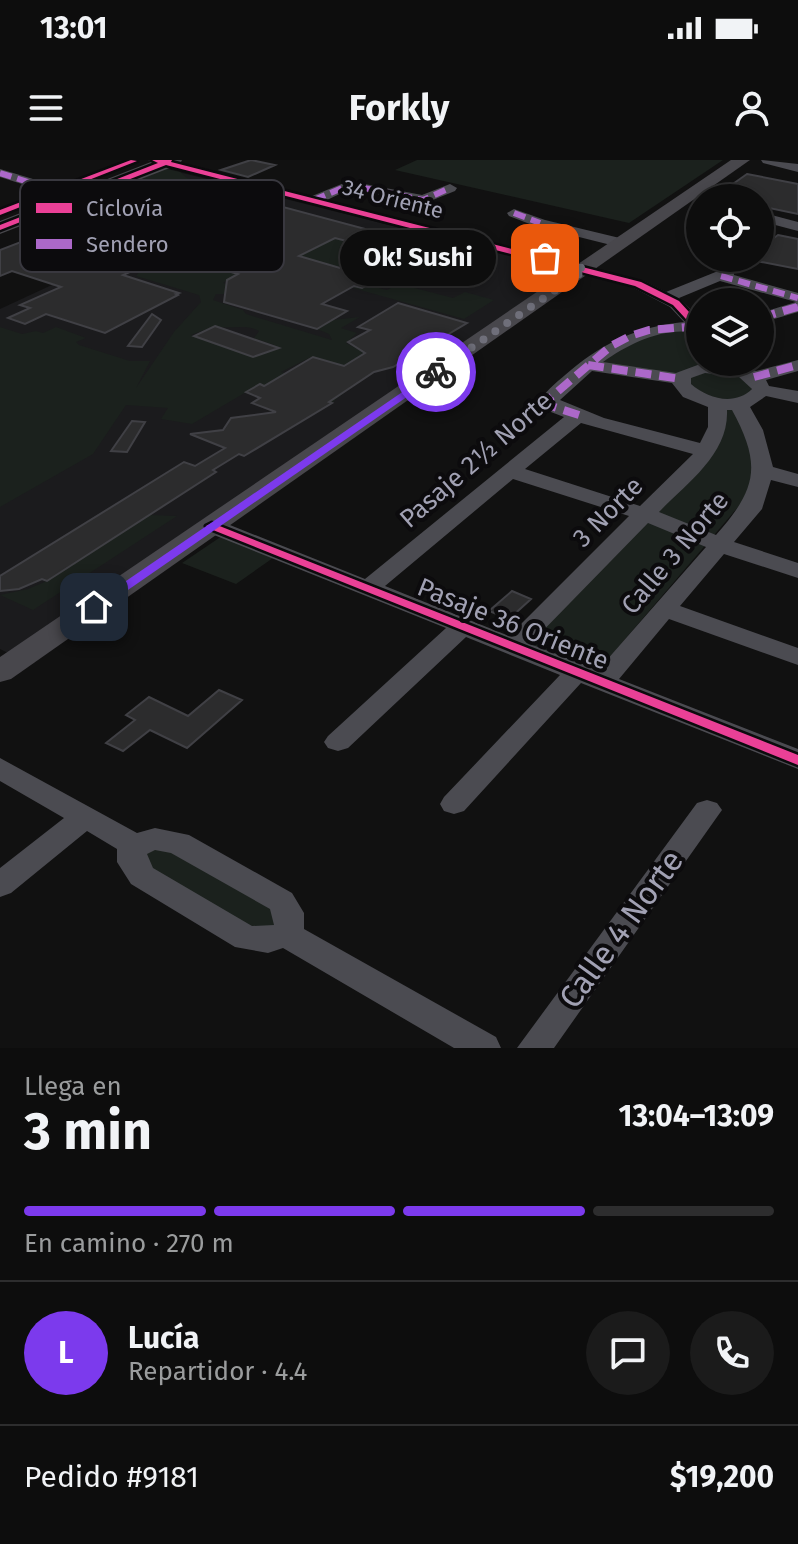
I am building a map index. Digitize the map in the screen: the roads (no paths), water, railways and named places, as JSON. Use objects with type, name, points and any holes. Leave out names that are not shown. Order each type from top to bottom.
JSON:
[{"type":"highway","points":[[113,180],[165,161]]},
{"type":"main road","points":[[712,184],[742,160]]},
{"type":"main road","points":[[0,672],[623,243],[686,204]]},
{"type":"street","points":[[768,160],[798,168]]},
{"type":"street","name":"34 Oriente","points":[[165,161],[238,180]]},
{"type":"street","points":[[1,173],[22,180]]},
{"type":"street","points":[[314,200],[349,185],[423,200],[450,188]]},
{"type":"street","name":"34 Oriente","points":[[284,192],[519,235],[586,269],[638,284],[667,297],[686,312]]},
{"type":"street","points":[[514,213],[519,235],[623,243]]},
{"type":"street","points":[[774,220],[798,227]]},
{"type":"street","points":[[774,227],[781,222]]},
{"type":"street","points":[[667,297],[724,274],[798,298]]},
{"type":"street","points":[[774,314],[798,307]]},
{"type":"street","name":"Pasaje 2½ Norte","points":[[579,415],[551,406],[549,401],[611,346],[649,330],[686,328]]},
{"type":"street","points":[[588,365],[681,379],[686,375]]},
{"type":"street","points":[[681,379],[686,392],[728,403],[754,399],[758,384],[798,365]]},
{"type":"street","points":[[747,376],[758,384],[798,397]]},
{"type":"street","points":[[728,403],[753,430],[764,471],[798,481]]},
{"type":"street","name":"3 Norte","points":[[512,647],[647,515],[707,451],[728,403]]},
{"type":"street","points":[[579,415],[707,451]]},
{"type":"street","name":"Pasaje 2½ Norte","points":[[367,589],[579,415]]},
{"type":"street","name":"Calle 3 Norte","points":[[454,804],[665,609],[751,509],[764,471]]},
{"type":"street","points":[[512,472],[647,515],[720,545],[798,571]]},
{"type":"street","name":"Pasaje 36 Oriente","points":[[212,526],[798,760]]},
{"type":"street","points":[[665,609],[798,657]]},
{"type":"street","points":[[338,742],[462,627]]},
{"type":"street","points":[[0,768],[134,845],[155,839],[178,843],[281,901],[290,916],[291,925],[286,934],[268,940],[246,938],[142,876],[131,859],[134,845]]},
{"type":"street","name":"Calle 4 Norte","points":[[534,1048],[707,810]]},
{"type":"street","points":[[0,885],[85,817]]},
{"type":"street","points":[[286,934],[484,1048]]},
{"type":"place","name":"Ok! Sushi","points":[[545,258]]}]
